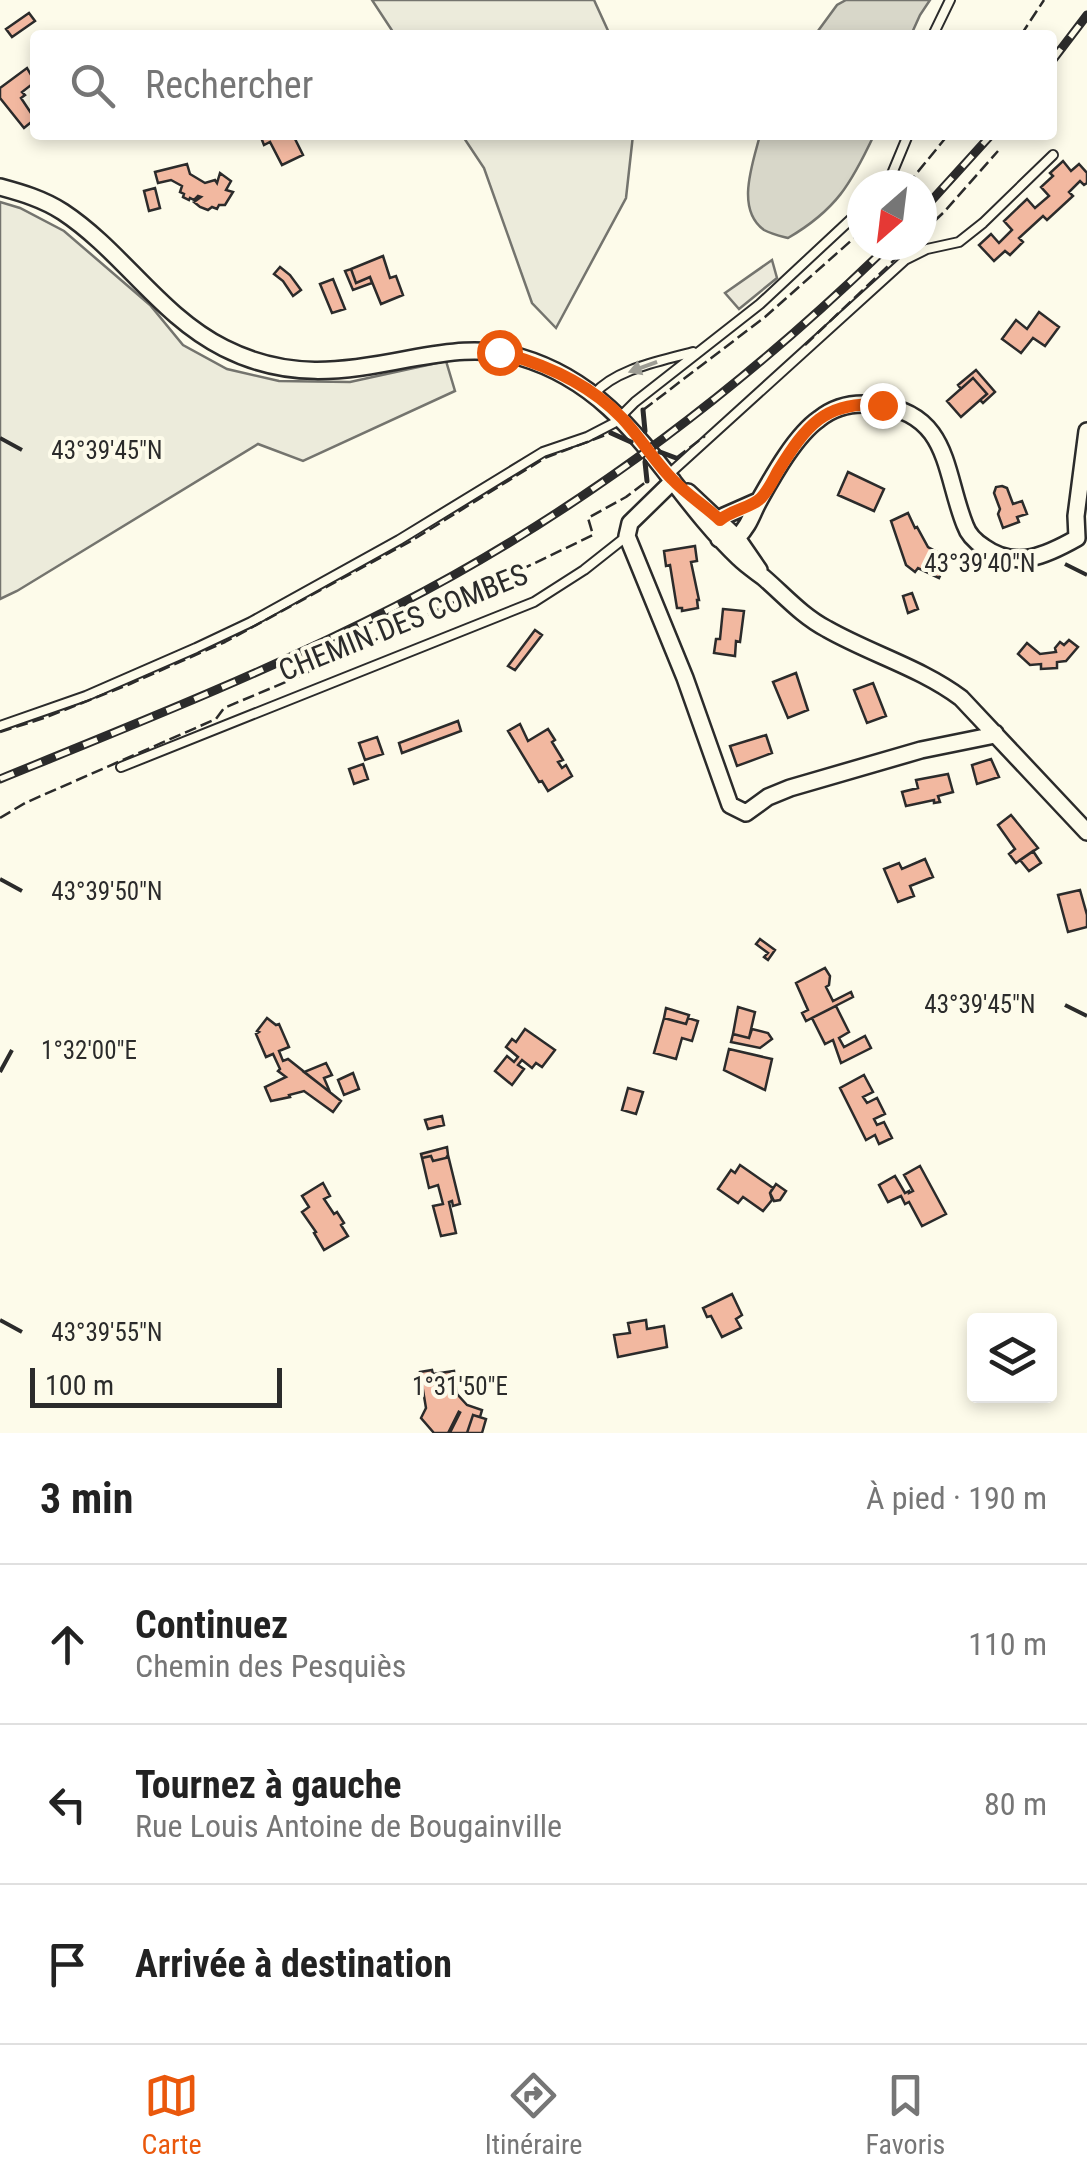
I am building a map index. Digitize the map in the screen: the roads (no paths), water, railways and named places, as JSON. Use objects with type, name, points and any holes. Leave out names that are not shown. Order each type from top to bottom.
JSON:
[{"type":"street","points":[[0,187],[34,196],[63,212],[98,239],[198,333],[254,361],[307,372],[487,350],[537,362],[561,373],[622,418],[694,510],[742,562],[826,629],[942,684],[961,698],[1087,832]]},
{"type":"street","points":[[719,538],[736,538],[753,518],[758,501],[796,441],[818,420],[845,406],[882,405],[903,411],[933,434],[942,448],[966,528],[975,540],[1002,557],[1036,558],[1082,543],[1076,516],[1087,431]]},
{"type":"street","points":[[671,478],[720,520],[753,558],[764,578]]},
{"type":"street","name":"CHEMIN DES COMBES","points":[[627,536],[630,523],[671,478]]},
{"type":"street","points":[[720,520],[758,501]]},
{"type":"street","points":[[719,538],[720,520]]},
{"type":"street","points":[[627,536],[730,805],[746,813],[768,797],[790,788],[995,733]]},
{"type":"lane","points":[[935,30],[950,0]]},
{"type":"lane","points":[[893,170],[906,140]]},
{"type":"lane","points":[[671,478],[904,260],[927,249],[959,242],[1053,154]]},
{"type":"lane","points":[[0,726],[86,696],[210,642],[399,540],[543,452],[587,437],[622,418],[635,402],[760,304],[847,223]]},
{"type":"lane","points":[[594,394],[624,374],[698,351]]},
{"type":"lane","name":"CHEMIN DES COMBES","points":[[121,767],[534,602],[627,536]]},
{"type":"railway","points":[[1057,54],[1087,15]]},
{"type":"railway","points":[[937,194],[986,140]]},
{"type":"railway","points":[[0,779],[298,653],[463,570],[593,489],[656,444],[776,349],[873,260]]}]
